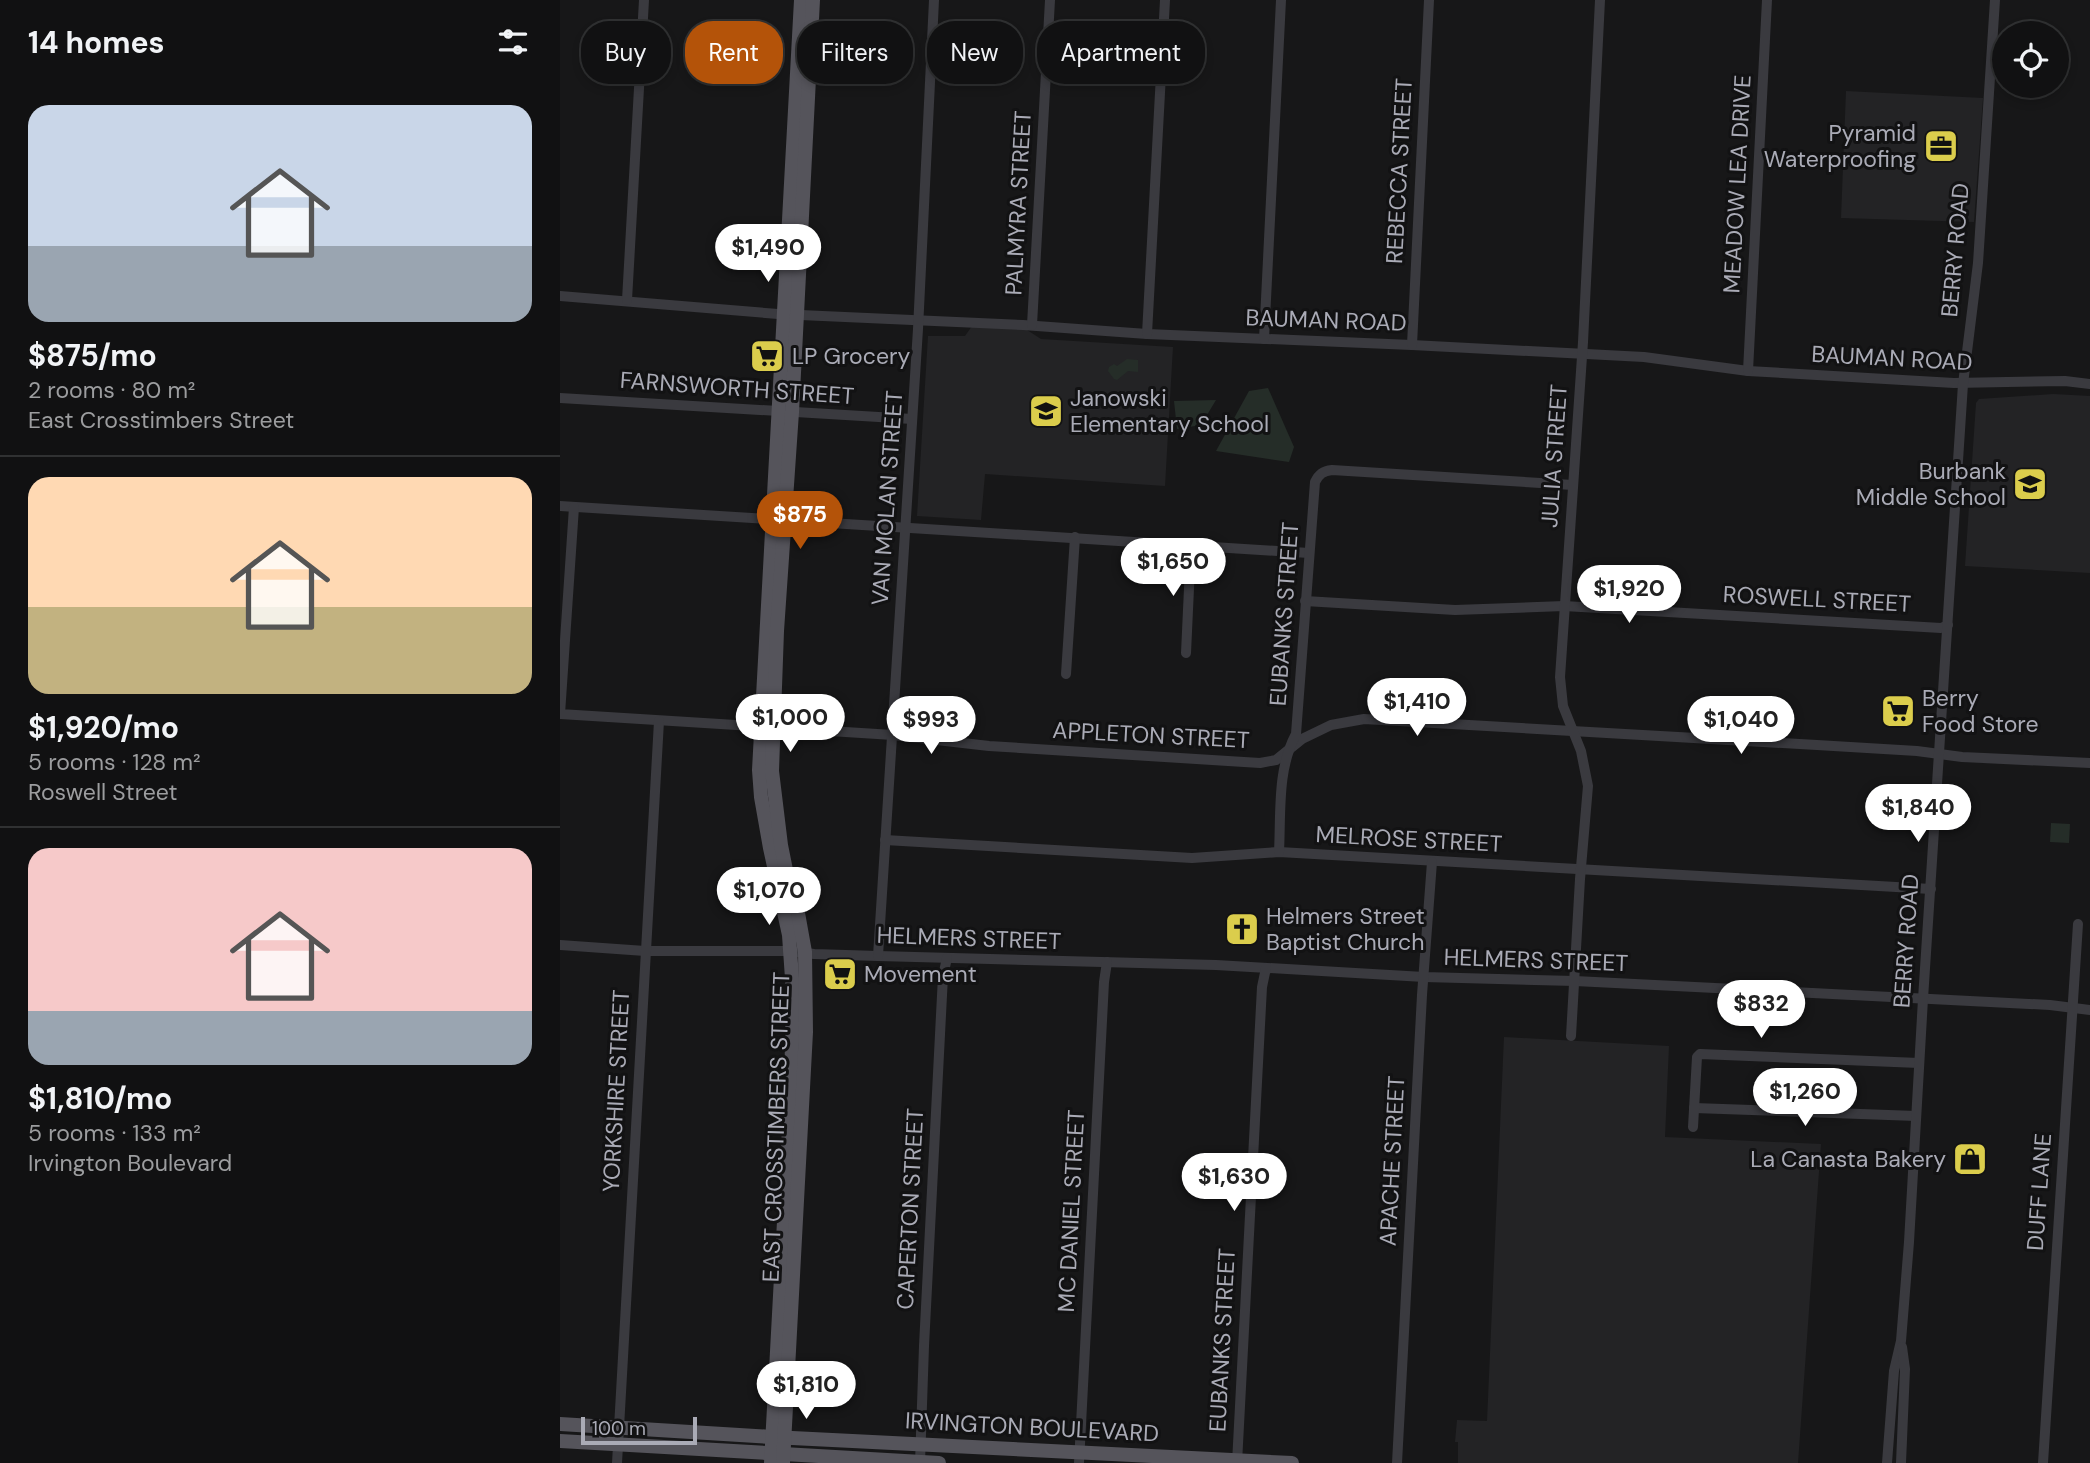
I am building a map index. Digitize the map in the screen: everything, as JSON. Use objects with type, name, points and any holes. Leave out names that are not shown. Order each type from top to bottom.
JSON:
[{"type":"main road","name":"EAST CROSSTIMBERS STREET","points":[[777,1458],[797,1091],[793,993],[798,951],[759,782],[767,727],[807,4]]},
{"type":"main road","name":"IRVINGTON BOULEVARD","points":[[560,1424],[920,1444],[1079,1457],[1292,1463]]},
{"type":"main road","points":[[700,1449],[701,1433]]},
{"type":"main road","name":"IRVINGTON BOULEVARD","points":[[560,1441],[700,1449],[777,1458],[939,1463]]},
{"type":"street","points":[[627,300],[644,0]]},
{"type":"street","name":"VAN MOLAN STREET","points":[[878,956],[919,320],[934,0]]},
{"type":"street","name":"PALMYRA STREET","points":[[1032,325],[1050,0]]},
{"type":"street","points":[[1147,334],[1165,0]]},
{"type":"street","points":[[1264,339],[1281,0]]},
{"type":"street","name":"REBECCA STREET","points":[[1412,345],[1429,0]]},
{"type":"street","name":"JULIA STREET","points":[[1571,1035],[1588,786],[1581,751],[1563,706],[1560,677],[1582,354],[1600,0]]},
{"type":"street","name":"MEADOW LEA DRIVE","points":[[1748,371],[1768,0]]},
{"type":"street","name":"BERRY ROAD","points":[[1887,1463],[1894,1371],[1901,1342],[1963,384],[1978,263],[1995,0]]},
{"type":"street","name":"BAUMAN ROAD","points":[[560,296],[791,314],[1664,359],[1748,371],[1963,384],[2065,381],[2090,384]]},
{"type":"street","name":"FARNSWORTH STREET","points":[[560,398],[912,419]]},
{"type":"street","name":"EUBANKS STREET","points":[[1299,736],[1309,553],[1315,482],[1320,474],[1332,470],[1573,485]]},
{"type":"street","points":[[560,506],[1309,553]]},
{"type":"street","points":[[560,714],[573,507]]},
{"type":"street","points":[[1066,674],[1075,537]]},
{"type":"street","points":[[1186,653],[1191,545]]},
{"type":"street","name":"ROSWELL STREET","points":[[1306,601],[1455,610],[1564,606],[1941,628],[1948,625]]},
{"type":"street","points":[[1546,730],[1556,725],[1562,716],[1563,706]]},
{"type":"street","name":"APPLETON STREET","points":[[560,714],[893,735],[989,746],[1260,763],[1280,762],[1299,736],[1331,725],[1364,719],[1829,745],[2090,763]]},
{"type":"street","name":"YORKSHIRE STREET","points":[[617,1463],[659,720]]},
{"type":"street","points":[[1279,852],[1280,762]]},
{"type":"street","name":"MELROSE STREET","points":[[885,840],[1192,858],[1279,852],[1931,889]]},
{"type":"street","name":"APACHE STREET","points":[[1397,1463],[1432,862]]},
{"type":"street","name":"DUFF LANE","points":[[2043,1463],[2078,924]]},
{"type":"street","name":"HELMERS STREET","points":[[560,945],[645,951],[798,951],[1574,981],[2050,1005],[2090,1010]]},
{"type":"street","name":"CAPERTON STREET","points":[[920,1462],[943,976],[947,958]]},
{"type":"street","name":"MC DANIEL STREET","points":[[1079,1457],[1102,1009],[1107,962]]},
{"type":"street","name":"EUBANKS STREET","points":[[1237,1461],[1262,987],[1266,968]]},
{"type":"street","points":[[1693,1127],[1697,1057],[1703,1053],[1919,1063]]},
{"type":"street","points":[[1694,1108],[1916,1116]]},
{"type":"street","name":"BERRY ROAD","points":[[1901,1342],[1905,1369],[1901,1463]]},
{"type":"shaded area","points":[[1846,91],[1983,98],[1974,222],[1841,218]]},
{"type":"shaded area","name":"Janowski Elementary School","points":[[972,326],[1024,328],[1041,339],[1173,347],[1165,486],[985,474],[981,520],[917,516],[928,336],[965,336]]},
{"type":"shaded area","points":[[1127,359],[1138,360],[1138,372],[1128,371],[1117,380],[1114,379],[1108,371],[1109,367],[1114,364],[1117,366]]},
{"type":"shaded area","points":[[1268,388],[1294,447],[1289,462],[1216,451],[1249,391]]},
{"type":"shaded area","name":"Burbank Middle School","points":[[2053,394],[2090,396],[2090,573],[1965,566],[1976,403],[1979,399]]},
{"type":"shaded area","points":[[1216,400],[1201,425],[1177,429],[1174,401]]},
{"type":"shaded area","points":[[2051,823],[2070,824],[2069,843],[2050,842]]},
{"type":"shaded area","points":[[1504,1037],[1669,1046],[1665,1137],[1821,1144],[1798,1463],[1458,1463],[1458,1442],[1455,1442],[1457,1420],[1487,1421]]},
{"type":"place","name":"Pyramid Waterproofing","points":[[1941,146]]},
{"type":"place","name":"LP Grocery","points":[[767,356]]},
{"type":"place","name":"Janowski Elementary School","points":[[1046,411]]},
{"type":"place","name":"Burbank Middle School","points":[[2030,484]]},
{"type":"place","name":"Berry Food Store","points":[[1898,711]]},
{"type":"place","name":"Helmers Street Baptist Church","points":[[1242,929]]},
{"type":"place","name":"Movement","points":[[840,974]]},
{"type":"place","name":"La Canasta Bakery","points":[[1970,1159]]}]
